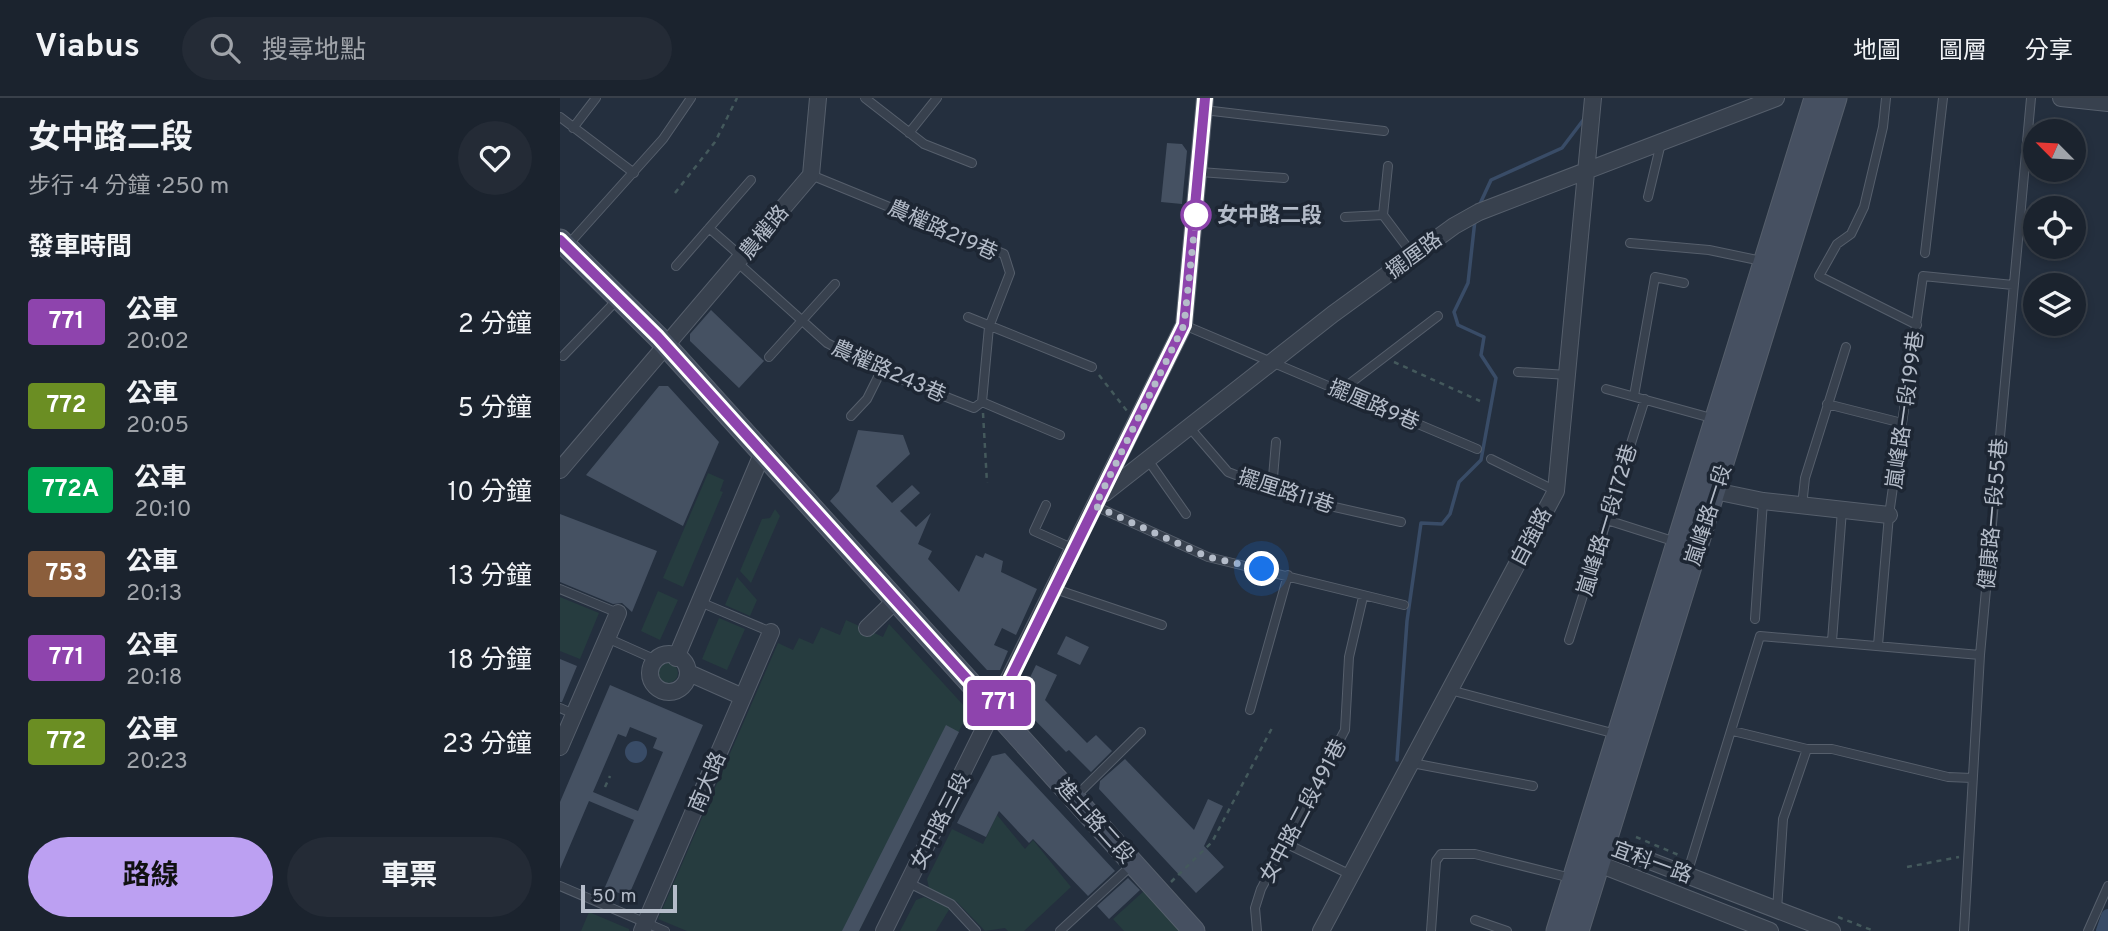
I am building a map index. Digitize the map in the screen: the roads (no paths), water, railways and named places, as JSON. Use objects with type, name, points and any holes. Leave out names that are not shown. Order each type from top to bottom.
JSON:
[{"type":"main road","name":"嵐峰路一段","points":[[1578,931],[1597,851],[1616,734],[1815,98]]},
{"type":"main road","name":"嵐峰路一段","points":[[1558,931],[1574,879],[1597,851],[1716,492],[1836,98]]},
{"type":"main road","name":"進士路二段","points":[[563,243],[666,347],[1194,931]]},
{"type":"street","points":[[811,174],[818,98]]},
{"type":"street","name":"自強路","points":[[1321,931],[1556,491],[1569,375],[1592,98]]},
{"type":"street","name":"擺厘路","points":[[1098,502],[1271,361],[1454,226],[1479,212],[1776,98]]},
{"type":"street","points":[[2061,98],[2108,103]]},
{"type":"street","points":[[995,710],[1184,325],[1200,172],[1204,104]]},
{"type":"street","name":"農權路","points":[[560,470],[811,174]]},
{"type":"street","points":[[676,657],[762,454]]},
{"type":"street","name":"嵐峰路一段199巷","points":[[1694,485],[1763,501],[1889,515]]},
{"type":"street","points":[[867,628],[895,601]]},
{"type":"street","points":[[560,747],[567,711],[618,613]]},
{"type":"street","name":"南大路","points":[[644,927],[771,632]]},
{"type":"street","points":[[661,655],[676,657],[687,665],[689,674],[682,688],[675,692],[661,689],[650,681],[650,665],[654,659],[661,655]]},
{"type":"street","points":[[689,674],[743,696]]},
{"type":"street","name":"女中路三段","points":[[884,931],[995,710]]},
{"type":"street","name":"宜科一路","points":[[1597,851],[1687,874],[1832,931]]},
{"type":"street","name":"宜科一路","points":[[1597,851],[1772,931]]},
{"type":"street","points":[[1772,931],[1777,910]]},
{"type":"lane","points":[[573,128],[596,98]]},
{"type":"lane","points":[[563,243],[634,173],[663,139],[691,98]]},
{"type":"lane","points":[[865,98],[924,144],[972,163]]},
{"type":"lane","points":[[909,133],[937,98]]},
{"type":"lane","points":[[1886,98],[1883,127],[1864,207],[1851,234],[1837,244],[1819,276],[1917,325]]},
{"type":"lane","points":[[1925,253],[1943,98]]},
{"type":"lane","name":"健康路一段55巷","points":[[1964,931],[1980,655],[2031,98]]},
{"type":"lane","points":[[1204,104],[1384,131]]},
{"type":"lane","points":[[560,117],[634,173]]},
{"type":"lane","points":[[1648,197],[1661,143]]},
{"type":"lane","points":[[1388,166],[1382,215],[1413,255]]},
{"type":"lane","points":[[1200,172],[1284,178]]},
{"type":"lane","name":"農權路219巷","points":[[811,174],[1004,254],[1010,273],[989,327],[982,402]]},
{"type":"lane","points":[[676,266],[751,180]]},
{"type":"lane","points":[[1345,217],[1382,215]]},
{"type":"lane","name":"農權路243巷","points":[[709,228],[799,322],[827,344],[881,371],[974,408],[982,402]]},
{"type":"lane","points":[[1630,243],[1709,250],[1762,261]]},
{"type":"lane","name":"嵐峰路一段199巷","points":[[1889,515],[1923,276],[2013,285]]},
{"type":"lane","points":[[1634,396],[1655,277],[1684,283]]},
{"type":"lane","points":[[769,356],[835,284]]},
{"type":"lane","points":[[563,356],[619,298]]},
{"type":"lane","points":[[1340,391],[1438,316]]},
{"type":"lane","points":[[968,317],[1092,367]]},
{"type":"lane","name":"擺厘路9巷","points":[[1184,325],[1477,449]]},
{"type":"lane","points":[[1802,506],[1805,478],[1846,347]]},
{"type":"lane","points":[[851,416],[867,399],[881,371]]},
{"type":"lane","points":[[1518,372],[1569,375]]},
{"type":"lane","points":[[1606,389],[1716,419]]},
{"type":"lane","name":"嵐峰路一段172巷","points":[[1569,640],[1645,399]]},
{"type":"lane","points":[[982,402],[1060,435]]},
{"type":"lane","points":[[1827,404],[1902,423]]},
{"type":"lane","name":"擺厘路11巷","points":[[1190,428],[1228,472],[1299,499],[1401,522]]},
{"type":"lane","points":[[1272,489],[1276,443]]},
{"type":"lane","points":[[1491,458],[1556,491]]},
{"type":"lane","points":[[1148,460],[1186,514]]},
{"type":"lane","points":[[1755,619],[1763,501]]},
{"type":"lane","points":[[1098,502],[1208,557],[1404,606]]},
{"type":"lane","points":[[1046,505],[1034,531],[1074,549]]},
{"type":"lane","points":[[1832,641],[1842,510]]},
{"type":"lane","points":[[1878,645],[1889,515]]},
{"type":"lane","points":[[1606,520],[1676,541]]},
{"type":"lane","points":[[1250,710],[1288,575]]},
{"type":"lane","points":[[560,589],[618,613]]},
{"type":"lane","points":[[1055,589],[1162,625]]},
{"type":"lane","name":"女中路二段491巷","points":[[1256,931],[1255,908],[1285,843],[1345,730],[1349,657],[1363,597]]},
{"type":"lane","points":[[699,601],[771,632]]},
{"type":"lane","points":[[1687,874],[1760,636],[1980,655]]},
{"type":"lane","points":[[607,638],[654,659]]},
{"type":"lane","points":[[1449,689],[1616,734]]},
{"type":"lane","points":[[1732,731],[1807,749],[1832,749],[1948,777],[1972,778]]},
{"type":"lane","points":[[1074,798],[1141,732]]},
{"type":"lane","points":[[1777,910],[1783,819],[1807,749]]},
{"type":"lane","points":[[1412,763],[1533,786]]},
{"type":"lane","points":[[1285,843],[1351,875]]},
{"type":"lane","points":[[1431,931],[1436,860],[1441,854],[1475,854],[1574,879]]},
{"type":"lane","points":[[1064,930],[1133,864]]},
{"type":"lane","points":[[909,883],[951,904],[976,931]]},
{"type":"lane","points":[[560,886],[644,927],[665,931]]},
{"type":"lane","points":[[2088,931],[2108,886]]},
{"type":"lane","points":[[1475,920],[1507,931]]},
{"type":"water","points":[[636,741],[644,744],[647,752],[644,760],[636,763],[628,760],[625,752],[628,744]]},
{"type":"waterway","points":[[1479,206],[1491,180],[1562,148],[1584,119]]},
{"type":"waterway","points":[[1397,760],[1407,621],[1421,523],[1442,524],[1450,514],[1459,482],[1481,460],[1496,378],[1481,355],[1484,337],[1458,325],[1454,312],[1468,283],[1475,220]]},
{"type":"waterway","points":[[2103,931],[2108,916]]},
{"type":"place","name":"女中路二段","points":[[1196,215]]}]
